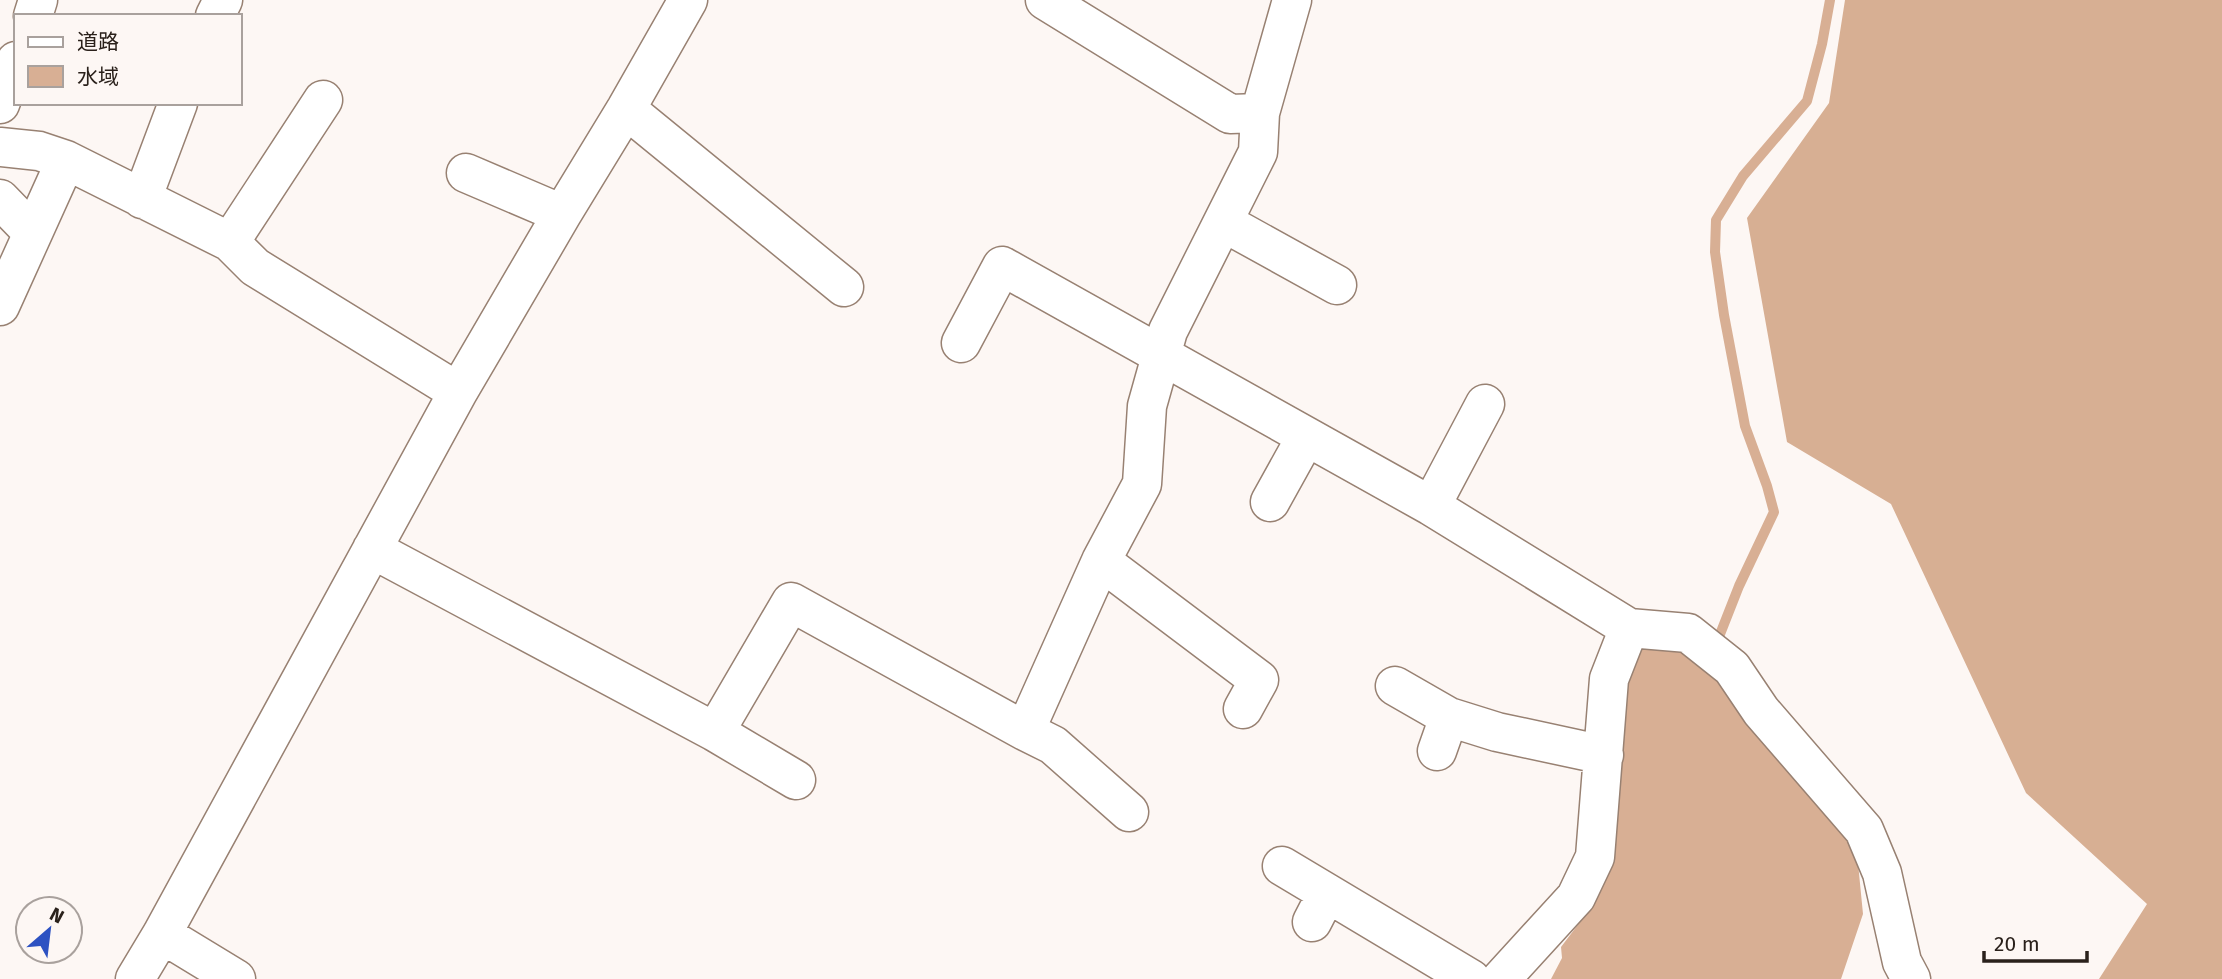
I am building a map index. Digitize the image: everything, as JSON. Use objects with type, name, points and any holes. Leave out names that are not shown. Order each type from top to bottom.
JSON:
[{"type":"street","points":[[1045,0],[1230,114],[1260,113]]},
{"type":"street","points":[[1026,732],[1101,561],[1142,484],[1147,406],[1168,331],[1258,152],[1260,113],[1292,0]]},
{"type":"street","points":[[135,979],[458,392],[626,109],[673,5]]},
{"type":"street","points":[[0,104],[14,66]]},
{"type":"street","points":[[230,242],[323,100]]},
{"type":"street","points":[[142,199],[177,105]]},
{"type":"street","points":[[626,109],[845,287]]},
{"type":"street","points":[[0,147],[39,151],[66,160],[230,242],[255,267],[458,392]]},
{"type":"street","points":[[0,306],[66,160]]},
{"type":"street","points":[[466,173],[562,214]]},
{"type":"street","points":[[0,199],[33,233]]},
{"type":"street","points":[[1223,222],[1337,285]]},
{"type":"street","points":[[961,343],[1002,266],[1431,506],[1629,628],[1688,633],[1732,668],[1761,712],[1864,830],[1882,873],[1902,962],[1911,979]]},
{"type":"street","points":[[1431,506],[1485,404]]},
{"type":"street","points":[[1270,502],[1306,437]]},
{"type":"street","points":[[372,549],[715,732],[796,780]]},
{"type":"street","points":[[1101,561],[1259,680],[1242,709]]},
{"type":"street","points":[[715,732],[791,602],[1053,745],[1129,812]]},
{"type":"street","points":[[1501,979],[1576,897],[1595,857],[1609,679],[1629,628]]},
{"type":"street","points":[[1395,686],[1443,734],[1497,732],[1604,755]]},
{"type":"street","points":[[1282,866],[1320,908],[1471,979]]},
{"type":"street","points":[[162,934],[236,979]]},
{"type":"shaded area","points":[[1845,0],[2222,0],[2222,979],[2099,979],[2147,904],[2026,793],[1891,504],[1787,442],[1747,218],[1829,103]]},
{"type":"water","points":[[1673,641],[1724,676],[1833,814],[1857,853],[1863,914],[1841,979],[1551,979],[1562,958],[1561,947],[1586,914],[1623,683],[1643,648]]},
{"type":"waterway","points":[[1715,647],[1739,586],[1774,512],[1745,426],[1715,252],[1716,220],[1743,176],[1807,101],[1830,0]]}]
